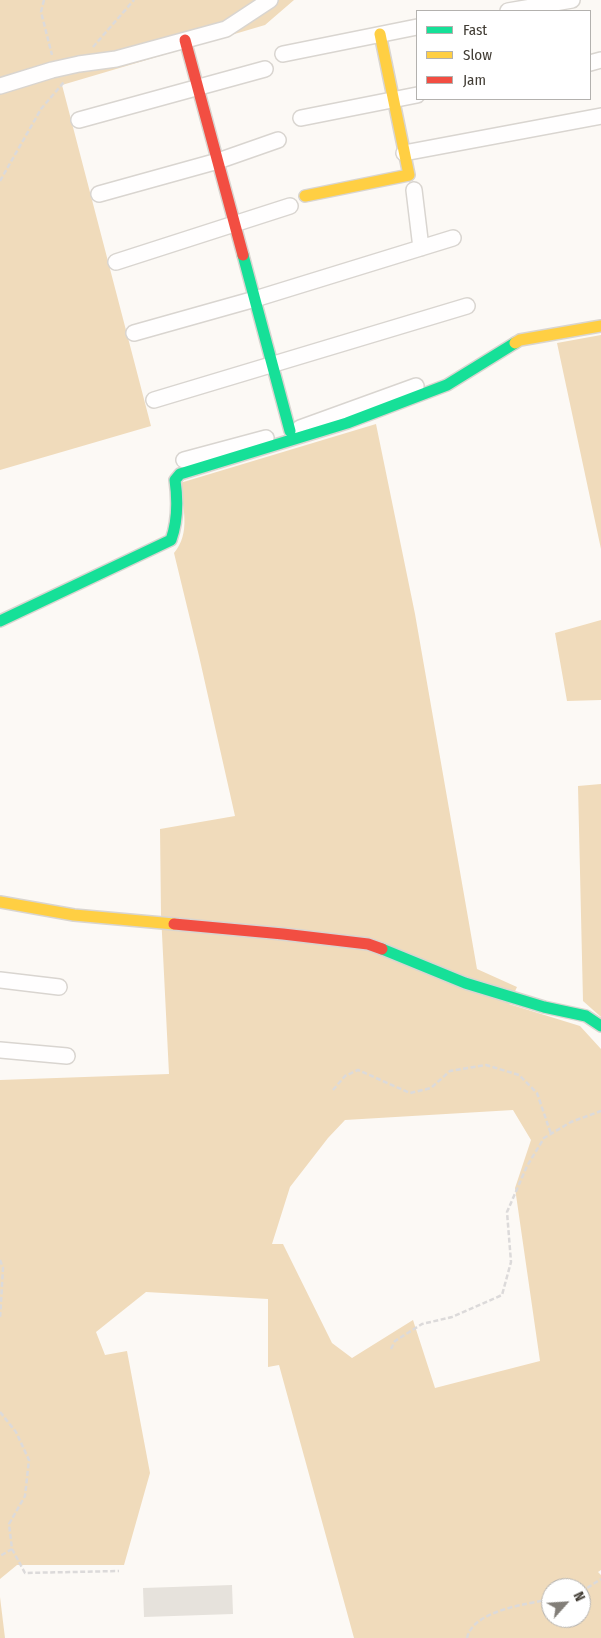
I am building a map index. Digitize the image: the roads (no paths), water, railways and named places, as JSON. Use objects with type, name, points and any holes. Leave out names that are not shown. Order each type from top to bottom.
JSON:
[{"type":"street","points":[[0,86],[52,70],[116,59],[226,29],[270,0]]},
{"type":"street","points":[[514,10],[572,0]]},
{"type":"street","points":[[283,54],[416,27]]},
{"type":"street","points":[[305,196],[409,175],[380,34]]},
{"type":"street","points":[[185,40],[290,431]]},
{"type":"street","points":[[79,120],[265,69]]},
{"type":"street","points":[[301,118],[416,96]]},
{"type":"street","points":[[404,152],[601,116]]},
{"type":"street","points":[[99,194],[218,161],[278,140]]},
{"type":"street","points":[[414,190],[421,248]]},
{"type":"street","points":[[116,262],[290,206]]},
{"type":"street","points":[[134,333],[255,299],[453,238]]},
{"type":"street","points":[[154,400],[467,306]]},
{"type":"street","points":[[0,621],[171,540],[176,530],[177,498],[174,480],[180,474],[346,423],[447,385],[520,340],[601,326]]},
{"type":"street","points":[[184,460],[290,431],[416,386]]},
{"type":"street","points":[[0,902],[74,915],[283,934],[368,944],[465,982],[544,1007],[586,1016],[601,1026]]},
{"type":"street","points":[[0,980],[59,987]]},
{"type":"street","points":[[0,1050],[67,1056]]}]
